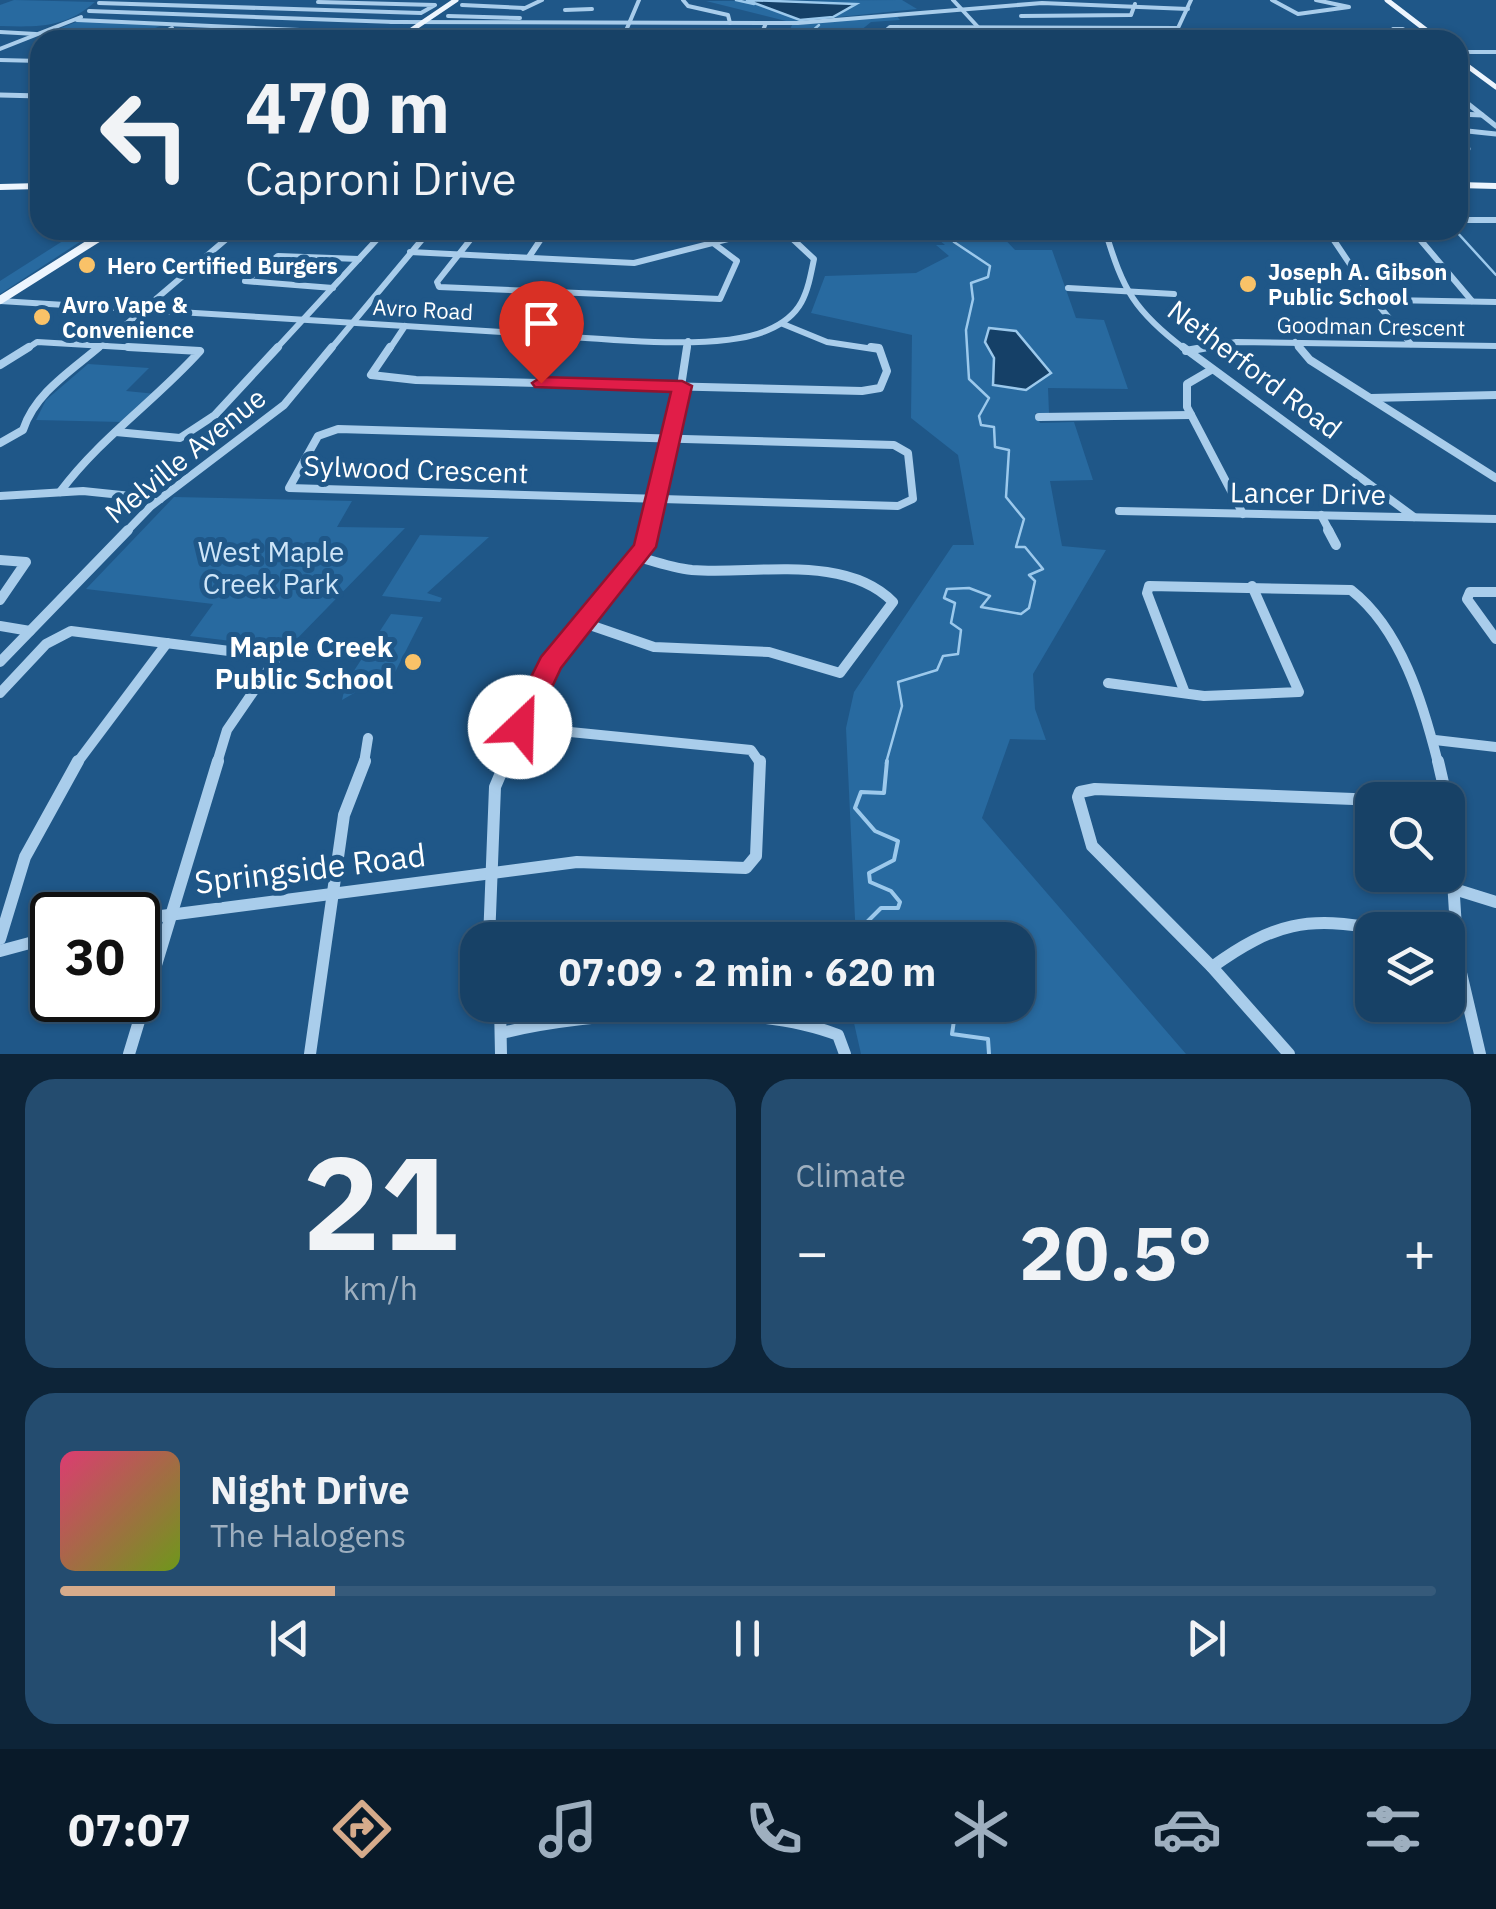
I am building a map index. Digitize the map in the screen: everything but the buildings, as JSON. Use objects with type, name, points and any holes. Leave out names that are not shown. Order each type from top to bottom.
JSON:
[{"type":"main road","points":[[412,30],[456,0]]},
{"type":"main road","points":[[1387,0],[1424,30]]},
{"type":"main road","points":[[1468,63],[1496,87]]},
{"type":"main road","points":[[0,185],[30,184]]},
{"type":"main road","points":[[1468,186],[1496,186]]},
{"type":"main road","points":[[2,302],[96,240]]},
{"type":"street","points":[[160,4],[167,0]]},
{"type":"street","points":[[189,5],[198,0]]},
{"type":"street","points":[[170,30],[228,0]]},
{"type":"street","points":[[470,0],[448,16],[520,18]]},
{"type":"street","points":[[462,6],[524,8],[542,0]]},
{"type":"street","points":[[590,22],[593,0]]},
{"type":"street","points":[[629,30],[639,0]]},
{"type":"street","points":[[682,0],[688,6],[725,14],[730,23]]},
{"type":"street","points":[[953,0],[963,7],[978,30]]},
{"type":"street","points":[[884,30],[928,25],[1178,28],[1192,0]]},
{"type":"street","points":[[1272,0],[1298,14],[1349,7],[1316,0]]},
{"type":"street","points":[[49,30],[77,20],[101,2],[131,1],[160,4],[304,10],[421,14],[435,6],[319,1],[304,10],[264,30]]},
{"type":"street","points":[[88,11],[517,27],[590,22],[766,23],[1040,1],[1188,9]]},
{"type":"street","points":[[1021,16],[1131,15],[1135,4]]},
{"type":"street","points":[[517,27],[524,8]]},
{"type":"street","points":[[566,10],[592,10]]},
{"type":"street","points":[[1061,15],[1080,26]]},
{"type":"street","points":[[77,20],[331,30]]},
{"type":"street","points":[[763,30],[766,23]]},
{"type":"street","points":[[928,25],[928,30]]},
{"type":"street","points":[[1142,26],[1145,30]]},
{"type":"street","points":[[1392,30],[1424,30]]},
{"type":"street","points":[[0,32],[30,34]]},
{"type":"street","points":[[0,47],[30,37]]},
{"type":"street","points":[[1468,53],[1496,52]]},
{"type":"street","points":[[0,60],[30,61]]},
{"type":"street","points":[[0,95],[30,96]]},
{"type":"street","points":[[1468,104],[1496,126]]},
{"type":"street","points":[[1468,114],[1482,115]]},
{"type":"street","points":[[1468,131],[1496,134]]},
{"type":"street","points":[[1468,220],[1496,220]]},
{"type":"street","points":[[1487,220],[1496,229]]},
{"type":"street","points":[[0,444],[23,430],[36,402],[225,240]]},
{"type":"street","points":[[116,432],[187,436],[232,400],[377,240]]},
{"type":"street","name":"Melville Avenue","points":[[0,662],[160,499],[284,404],[421,240]]},
{"type":"street","points":[[470,240],[437,282],[439,287],[707,301],[722,297],[738,263],[711,240]]},
{"type":"street","points":[[529,257],[540,240]]},
{"type":"street","points":[[410,252],[634,263],[726,240]]},
{"type":"street","points":[[405,326],[371,375],[682,386],[880,388],[886,371],[879,348],[827,342],[783,324],[804,304],[814,266],[806,247],[797,240]]},
{"type":"street","name":"Netherford Road","points":[[1108,240],[1124,291],[1186,350],[1414,517]]},
{"type":"street","points":[[1334,240],[1374,300],[1410,344]]},
{"type":"street","points":[[1420,240],[1472,301]]},
{"type":"street","points":[[333,288],[246,281],[278,256],[359,259]]},
{"type":"street","points":[[1068,288],[1174,294]]},
{"type":"street","points":[[1334,299],[1496,302]]},
{"type":"street","name":"Avro Road","points":[[2,302],[688,341],[745,338],[783,324]]},
{"type":"street","points":[[490,922],[495,787],[544,672],[639,558],[673,439],[688,341]]},
{"type":"street","points":[[0,366],[37,342],[200,351],[171,386],[88,454],[60,492]]},
{"type":"street","name":"Goodman Crescent","points":[[1186,350],[1232,342],[1496,346]]},
{"type":"street","points":[[1294,342],[1310,360],[1496,478]]},
{"type":"street","points":[[1211,370],[1193,378],[1185,389],[1191,416],[1243,514]]},
{"type":"street","points":[[1371,398],[1496,395]]},
{"type":"street","points":[[1039,417],[1191,416]]},
{"type":"street","name":"Sylwood Crescent","points":[[658,500],[302,490],[289,485],[318,436],[331,430],[673,439]]},
{"type":"street","points":[[658,500],[898,506],[913,499],[908,453],[894,445],[673,439]]},
{"type":"street","points":[[0,496],[60,492],[160,499]]},
{"type":"street","name":"Lancer Drive","points":[[1119,510],[1496,519]]},
{"type":"street","points":[[1321,515],[1336,546]]},
{"type":"street","points":[[584,623],[654,647],[770,652],[840,673],[892,602],[882,590],[837,575],[692,570],[639,558]]},
{"type":"street","points":[[0,560],[26,562],[0,600]]},
{"type":"street","points":[[1185,693],[1148,593],[1149,586],[1346,589],[1360,594],[1404,665],[1435,740],[1443,782]]},
{"type":"street","points":[[1108,683],[1135,690],[1185,693],[1299,692],[1252,586]]},
{"type":"street","points":[[1496,592],[1470,592],[1467,598],[1496,639]]},
{"type":"street","points":[[0,626],[30,631]]},
{"type":"street","points":[[0,693],[46,644],[64,633],[277,657],[227,730],[129,1054]]},
{"type":"street","points":[[0,939],[6,880],[93,734],[167,643]]},
{"type":"street","name":"Springside Road","points":[[160,915],[578,862],[746,868],[758,846],[760,762],[751,750],[520,727]]},
{"type":"street","points":[[310,1054],[344,815],[366,758],[368,738]]},
{"type":"street","points":[[1435,740],[1496,747]]},
{"type":"street","points":[[1289,1054],[1212,967],[1092,846],[1079,809],[1080,792],[1355,799]]},
{"type":"street","points":[[1465,892],[1496,902]]},
{"type":"street","points":[[1212,967],[1254,936],[1286,923],[1355,926]]},
{"type":"street","points":[[0,951],[30,943]]},
{"type":"street","points":[[1465,1013],[1480,1054]]},
{"type":"street","points":[[502,1032],[573,1018],[616,1015],[802,1021],[838,1035],[845,1054]]},
{"type":"street","points":[[501,1022],[501,1054]]},
{"type":"green space","points":[[14,0],[95,2],[73,17],[51,24],[0,26],[0,5]]},
{"type":"green space","points":[[902,0],[917,9],[790,22],[706,1]]},
{"type":"green space","points":[[896,15],[900,20],[871,22],[861,30],[790,30],[792,25]]},
{"type":"green space","points":[[79,21],[167,23],[151,30],[56,30]]},
{"type":"green space","points":[[64,240],[83,240],[0,294],[0,281]]},
{"type":"green space","points":[[939,240],[1006,240],[1015,250],[1052,250],[1076,318],[1104,320],[1128,389],[1048,388],[1049,413],[1035,413],[1040,423],[1074,422],[1093,480],[1050,481],[1062,546],[1106,550],[1033,674],[1035,709],[1046,740],[1010,739],[982,818],[1186,1054],[861,1054],[853,1022],[1035,1022],[1035,922],[855,922],[846,728],[854,692],[953,545],[974,545],[958,455],[911,418],[912,335],[811,313],[825,276],[916,273],[949,256],[936,245],[945,245]]},
{"type":"green space","points":[[88,364],[149,368],[126,391],[156,394],[122,422],[36,420],[46,400]]},
{"type":"green space","name":"West Maple Creek Park","points":[[174,497],[352,501],[337,527],[405,528],[288,648],[190,636],[213,604],[86,589]]},
{"type":"green space","points":[[420,535],[489,537],[427,593],[442,598],[440,602],[382,596]]},
{"type":"green space","points":[[391,614],[423,617],[389,684],[370,684],[342,700],[346,683]]},
{"type":"shaded area","points":[[746,0],[856,4],[833,17],[800,20]]},
{"type":"shaded area","points":[[989,328],[1016,331],[1051,373],[1026,390],[993,385],[994,358],[985,342]]},
{"type":"waterway","points":[[736,0],[754,4]]},
{"type":"waterway","points":[[813,30],[819,25]]},
{"type":"waterway","points":[[886,763],[902,706],[898,682],[937,670],[943,656],[958,654],[961,630],[951,623],[955,603],[944,598],[947,589],[969,588],[990,596],[981,607],[1021,614],[1029,608],[1035,581],[1029,575],[1043,569],[1025,547],[1016,547],[1024,519],[1006,497],[1009,450],[995,447],[994,427],[981,425],[979,416],[989,398],[969,379],[966,330],[973,299],[971,283],[988,277],[990,266],[952,240]]},
{"type":"waterway","points":[[1464,240],[1496,275]]},
{"type":"waterway","points":[[867,922],[881,908],[898,908],[900,902],[891,891],[870,882],[869,873],[894,860],[898,841],[875,831],[855,808],[861,792],[884,793],[887,761]]},
{"type":"waterway","points":[[954,1022],[952,1034],[988,1039],[989,1054]]},
{"type":"place","name":"Hero Certified Burgers","points":[[87,265]]},
{"type":"place","name":"Joseph A. Gibson Public School","points":[[1248,284]]},
{"type":"place","name":"Avro Vape & Convenience","points":[[42,317]]},
{"type":"place","name":"Maple Creek Public School","points":[[413,662]]},
{"type":"route","points":[[520,727],[544,672],[645,547],[673,439],[682,386],[541,383]]}]
